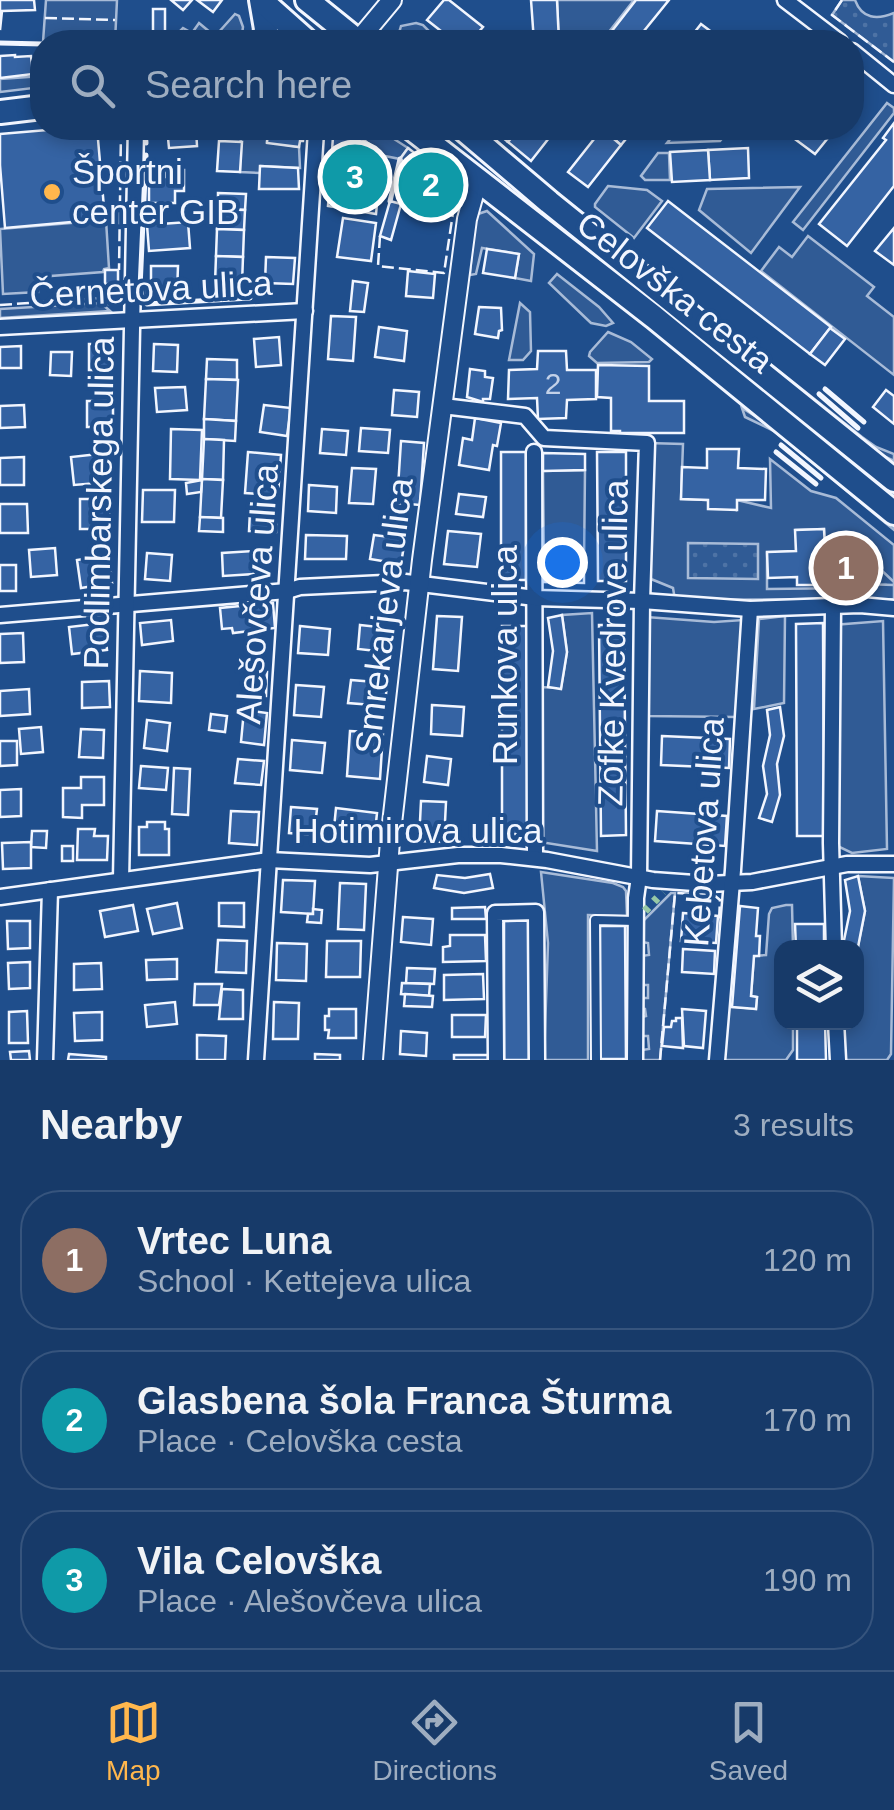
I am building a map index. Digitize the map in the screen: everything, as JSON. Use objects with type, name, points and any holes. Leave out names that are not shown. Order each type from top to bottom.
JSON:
[{"type":"main road","points":[[307,0],[343,30]]},
{"type":"main road","points":[[261,1],[266,30]]},
{"type":"main road","points":[[261,1],[294,30]]},
{"type":"main road","points":[[0,112],[30,109]]},
{"type":"main road","name":"Celovška cesta","points":[[427,140],[894,513]]},
{"type":"main road","name":"Celovška cesta","points":[[476,140],[894,480]]},
{"type":"street","points":[[367,30],[392,0]]},
{"type":"street","points":[[785,0],[824,30]]},
{"type":"street","points":[[864,61],[894,85]]},
{"type":"street","name":"Podlimbarskega ulica","points":[[121,880],[136,140]]},
{"type":"street","name":"Alešovčeva ulica","points":[[256,1060],[315,140]]},
{"type":"street","name":"Smrekarjeva ulica","points":[[373,1060],[388,863],[419,584],[467,218],[474,194],[482,183]]},
{"type":"street","name":"Černetova ulica","points":[[0,327],[305,311]]},
{"type":"street","name":"Zofke Kvedrove ulica","points":[[442,406],[525,416],[544,438],[647,443],[635,921],[636,1060]]},
{"type":"street","name":"Runkova ulica","points":[[534,452],[535,858]]},
{"type":"street","points":[[0,615],[287,591],[300,586],[405,582],[535,598],[750,609],[894,608]]},
{"type":"street","points":[[833,606],[834,940]]},
{"type":"street","name":"Kebetova ulica","points":[[717,1060],[750,609]]},
{"type":"street","name":"Hotimirova ulica","points":[[0,897],[269,860],[370,865],[472,854],[535,858],[675,882],[732,883],[861,863],[894,864]]},
{"type":"street","points":[[44,1060],[50,890]]},
{"type":"street","points":[[496,1060],[495,913],[536,912],[537,1060]]},
{"type":"street","points":[[836,1030],[838,1060]]},
{"type":"lane","points":[[596,1060],[595,920],[635,921]]},
{"type":"shaded area","points":[[46,0],[117,0],[116,30],[44,30]]},
{"type":"shaded area","points":[[557,0],[634,0],[610,30],[558,30]]},
{"type":"shaded area","points":[[842,0],[855,0],[871,16],[894,13],[894,62],[864,39],[864,30],[852,30],[832,15]]},
{"type":"shaded area","points":[[235,14],[239,16],[243,30],[221,30]]},
{"type":"shaded area","points":[[416,23],[428,30],[400,30],[401,26]]},
{"type":"shaded area","points":[[30,77],[30,88],[0,92],[0,79]]},
{"type":"shaded area","points":[[887,103],[894,108],[803,230],[793,222],[858,140],[864,140],[864,132]]},
{"type":"shaded area","points":[[241,140],[267,140],[299,147],[300,168],[261,166],[260,173],[240,172]]},
{"type":"shaded area","points":[[364,140],[396,140],[408,148],[400,159],[385,156]]},
{"type":"shaded area","points":[[669,140],[721,140],[720,141],[667,143]]},
{"type":"shaded area","points":[[658,153],[669,153],[670,180],[645,180],[641,176]]},
{"type":"shaded area","points":[[608,186],[647,190],[662,201],[634,238],[595,207]]},
{"type":"shaded area","points":[[800,187],[751,253],[699,210],[707,189]]},
{"type":"shaded area","points":[[552,190],[862,437],[894,454],[894,461],[873,451]]},
{"type":"shaded area","points":[[487,211],[534,254],[531,281],[515,278],[519,254],[482,248],[476,274],[470,275],[475,215]]},
{"type":"shaded area","points":[[106,220],[109,268],[103,272],[38,277],[38,292],[3,294],[0,229]]},
{"type":"shaded area","points":[[808,236],[874,287],[867,296],[894,317],[894,375],[761,271],[779,247],[792,257]]},
{"type":"shaded area","points":[[607,268],[669,310],[894,491],[894,502]]},
{"type":"shaded area","points":[[557,274],[613,323],[591,323],[549,283]]},
{"type":"shaded area","points":[[101,303],[110,311],[0,318],[0,309]]},
{"type":"shaded area","points":[[520,303],[530,312],[531,351],[523,360],[509,360]]},
{"type":"shaded area","points":[[608,332],[631,342],[652,359],[597,363],[590,352]]},
{"type":"shaded area","points":[[742,408],[786,435],[894,524],[894,530],[774,431],[745,417]]},
{"type":"shaded area","points":[[647,443],[683,444],[681,499],[708,500],[736,510],[737,500],[771,508],[770,459],[811,491],[836,498],[894,545],[894,599],[675,600],[673,588],[651,579],[644,518]],"holes":[[[824,529],[825,549],[854,549],[854,588],[767,589],[767,553],[796,551],[796,530]]]},
{"type":"shaded area","points":[[585,470],[584,565],[544,565],[543,471]]},
{"type":"shaded area","points":[[688,543],[758,544],[758,579],[688,578]]},
{"type":"shaded area","points":[[863,553],[894,582],[894,585],[863,584]]},
{"type":"shaded area","points":[[592,613],[597,851],[540,842],[539,687],[561,688],[567,652],[562,615]]},
{"type":"shaded area","points":[[785,616],[784,703],[754,709],[759,619]]},
{"type":"shaded area","points":[[646,617],[743,620],[738,717],[645,716]]},
{"type":"shaded area","points":[[883,621],[887,849],[852,853],[831,843],[833,625]]},
{"type":"shaded area","points":[[541,872],[613,883],[626,891],[627,916],[588,915],[588,1060],[544,1060],[548,943]]},
{"type":"shaded area","points":[[858,876],[894,878],[891,1054],[887,1060],[843,1060],[842,1030],[864,1030],[864,940],[859,940],[865,911]]},
{"type":"shaded area","points":[[675,893],[660,1060],[642,1060],[642,1050],[649,1049],[648,1036],[642,1036],[642,1017],[646,1016],[642,998],[648,998],[648,985],[642,985],[641,956],[649,955],[648,943],[642,942],[642,922]]},
{"type":"shaded area","points":[[792,905],[793,940],[774,940],[774,1030],[793,1030],[793,1050],[786,1060],[723,1060],[728,1006],[756,1009],[757,997],[751,996],[754,956],[766,955],[772,908]]},
{"type":"building","points":[[0,0],[34,0],[35,10],[2,11],[0,30]]},
{"type":"building","points":[[171,0],[192,0],[183,10]]},
{"type":"building","points":[[197,0],[222,0],[213,12]]},
{"type":"building","points":[[444,0],[449,0],[483,27],[440,30],[427,20]]},
{"type":"building","points":[[531,0],[557,0],[558,30],[533,30]]},
{"type":"building","points":[[636,0],[669,0],[645,30],[613,30]]},
{"type":"building","points":[[153,9],[165,9],[165,30],[153,30]]},
{"type":"building","points":[[0,56],[30,56],[30,74],[0,78]]},
{"type":"building","points":[[894,123],[894,186],[847,246],[819,224],[886,140],[883,138]]},
{"type":"building","name":"Športni center GIB","points":[[30,131],[30,140],[98,140],[105,219],[5,228],[0,134]]},
{"type":"building","points":[[168,140],[197,140],[197,146],[169,148]]},
{"type":"building","points":[[267,140],[303,140],[299,147]]},
{"type":"building","points":[[333,140],[364,140],[382,154],[376,214],[328,206]]},
{"type":"building","points":[[510,140],[547,140],[531,161]]},
{"type":"building","points":[[593,140],[615,140],[621,145],[588,187],[568,172]]},
{"type":"building","points":[[796,140],[826,140],[815,154]]},
{"type":"building","points":[[219,141],[242,142],[240,172],[217,171]]},
{"type":"building","points":[[408,148],[417,155],[409,165],[400,159]]},
{"type":"building","points":[[748,148],[749,178],[710,180],[708,150]]},
{"type":"building","points":[[708,150],[710,180],[672,182],[670,152]]},
{"type":"building","points":[[425,160],[457,186],[437,210],[424,200],[420,205],[416,202],[413,199],[417,194],[406,184]]},
{"type":"building","points":[[260,166],[298,168],[299,189],[259,189]]},
{"type":"building","points":[[166,170],[184,170],[184,191],[175,191],[175,203],[149,203],[149,177],[166,177]]},
{"type":"building","points":[[218,193],[246,194],[245,210],[218,209]]},
{"type":"building","points":[[390,201],[401,204],[391,240],[380,236]]},
{"type":"building","points":[[668,201],[831,327],[810,354],[647,228]]},
{"type":"building","points":[[218,209],[245,210],[244,230],[217,229]]},
{"type":"building","points":[[343,218],[376,223],[371,261],[337,257]]},
{"type":"building","points":[[188,222],[190,248],[149,251],[147,225]]},
{"type":"building","points":[[894,228],[894,265],[875,251]]},
{"type":"building","points":[[217,229],[244,230],[243,257],[216,256]]},
{"type":"building","points":[[487,249],[519,254],[515,278],[483,273]]},
{"type":"building","points":[[216,256],[243,257],[242,284],[215,283]]},
{"type":"building","points":[[266,257],[295,258],[293,284],[265,283]]},
{"type":"building","points":[[151,266],[178,266],[177,293],[147,293]]},
{"type":"building","points":[[105,270],[118,270],[118,284],[105,284]]},
{"type":"building","points":[[408,271],[435,274],[433,298],[406,296]]},
{"type":"building","points":[[353,281],[368,283],[364,312],[350,311]]},
{"type":"building","points":[[107,286],[119,287],[119,297],[107,297]]},
{"type":"building","points":[[479,307],[501,308],[502,330],[498,338],[475,334]]},
{"type":"building","points":[[331,316],[356,317],[353,361],[328,359]]},
{"type":"building","points":[[379,327],[407,331],[404,361],[375,357]]},
{"type":"building","points":[[830,328],[845,339],[825,365],[810,354]]},
{"type":"building","points":[[279,337],[281,365],[256,367],[254,339]]},
{"type":"building","points":[[89,344],[112,344],[112,370],[89,370]]},
{"type":"building","points":[[154,344],[178,345],[177,372],[153,371]]},
{"type":"building","points":[[21,346],[21,368],[0,368],[0,347]]},
{"type":"building","points":[[538,351],[566,351],[567,370],[596,370],[596,399],[567,400],[566,418],[538,419],[537,398],[508,399],[509,370],[537,369]]},
{"type":"building","points":[[51,352],[72,352],[71,376],[50,375]]},
{"type":"building","points":[[207,359],[237,360],[237,380],[206,379]]},
{"type":"building","points":[[598,365],[649,366],[649,401],[684,401],[684,433],[611,431],[611,398],[597,397]]},
{"type":"building","points":[[470,369],[485,371],[485,377],[493,378],[490,399],[483,402],[467,397]]},
{"type":"building","points":[[206,379],[238,380],[236,421],[204,419]]},
{"type":"building","points":[[185,387],[187,410],[157,412],[155,388]]},
{"type":"building","points":[[394,390],[419,392],[417,417],[392,415]]},
{"type":"building","points":[[886,390],[894,396],[894,424],[873,407]]},
{"type":"building","points":[[87,401],[113,401],[113,427],[87,427]]},
{"type":"building","points":[[24,405],[25,427],[0,428],[0,406]]},
{"type":"building","points":[[264,405],[291,408],[287,436],[260,432]]},
{"type":"building","points":[[475,418],[501,423],[489,470],[459,465],[463,438],[472,440]]},
{"type":"building","points":[[204,419],[236,421],[235,441],[204,439]]},
{"type":"building","points":[[361,428],[390,430],[388,453],[359,451]]},
{"type":"building","points":[[171,429],[202,430],[200,480],[170,479]]},
{"type":"building","points":[[322,429],[348,431],[346,455],[320,453]]},
{"type":"building","points":[[204,439],[224,440],[223,480],[202,479]]},
{"type":"building","points":[[401,441],[424,443],[420,505],[397,503]]},
{"type":"building","points":[[707,449],[739,449],[738,468],[766,469],[765,500],[737,500],[737,510],[708,509],[708,500],[681,499],[682,467],[707,468]]},
{"type":"building","points":[[248,452],[281,455],[278,495],[245,493]]},
{"type":"building","points":[[501,452],[526,452],[526,580],[501,580]]},
{"type":"building","points":[[597,452],[626,452],[626,581],[598,581]]},
{"type":"building","points":[[108,453],[110,482],[74,485],[71,457]]},
{"type":"building","points":[[543,453],[585,454],[585,470],[543,471]]},
{"type":"building","points":[[24,457],[24,485],[0,485],[0,458]]},
{"type":"building","points":[[352,468],[376,469],[373,504],[349,503]]},
{"type":"building","points":[[202,479],[223,480],[221,518],[200,517]]},
{"type":"building","points":[[202,480],[201,492],[187,494],[186,483]]},
{"type":"building","points":[[309,485],[337,487],[336,513],[308,511]]},
{"type":"building","points":[[143,490],[175,490],[174,522],[142,522]]},
{"type":"building","points":[[459,494],[486,497],[483,517],[456,514]]},
{"type":"building","points":[[80,499],[109,499],[109,529],[80,529]]},
{"type":"building","points":[[0,504],[27,504],[28,533],[0,533]]},
{"type":"building","points":[[250,511],[276,513],[276,532],[249,531]]},
{"type":"building","points":[[200,517],[223,518],[223,532],[199,531]]},
{"type":"building","points":[[824,529],[825,549],[854,548],[854,578],[826,579],[826,585],[797,585],[797,577],[768,578],[767,552],[796,551],[795,530]]},
{"type":"building","points":[[448,531],[481,534],[477,567],[444,564]]},
{"type":"building","points":[[306,535],[347,536],[346,559],[305,559]]},
{"type":"building","points":[[374,535],[405,539],[401,564],[370,559]]},
{"type":"building","points":[[55,548],[57,575],[31,577],[29,550]]},
{"type":"building","points":[[253,551],[254,574],[223,576],[222,553]]},
{"type":"building","points":[[147,553],[172,555],[170,581],[145,579]]},
{"type":"building","points":[[109,555],[112,583],[81,588],[77,560]]},
{"type":"building","points":[[0,565],[16,565],[16,591],[0,591]]},
{"type":"building","points":[[544,565],[584,565],[584,583],[544,582]]},
{"type":"building","points":[[273,603],[275,628],[233,633],[232,628],[222,629],[220,608]]},
{"type":"building","points":[[562,615],[567,652],[561,689],[548,687],[553,651],[548,618]]},
{"type":"building","points":[[437,616],[462,617],[458,671],[433,669]]},
{"type":"building","points":[[171,620],[173,641],[142,645],[140,623]]},
{"type":"building","points":[[104,623],[107,650],[72,654],[69,627]]},
{"type":"building","points":[[823,623],[824,836],[797,836],[796,624]]},
{"type":"building","points":[[360,625],[388,628],[386,652],[358,649]]},
{"type":"building","points":[[599,625],[624,625],[626,835],[601,836]]},
{"type":"building","points":[[300,626],[330,629],[328,655],[298,653]]},
{"type":"building","points":[[502,626],[528,626],[528,834],[502,834]]},
{"type":"building","points":[[23,633],[24,662],[0,663],[0,634]]},
{"type":"building","points":[[140,671],[172,673],[171,703],[139,701]]},
{"type":"building","points":[[248,671],[267,672],[266,696],[247,695]]},
{"type":"building","points":[[351,680],[387,683],[385,706],[348,703]]},
{"type":"building","points":[[109,681],[110,707],[82,708],[82,682]]},
{"type":"building","points":[[296,685],[324,687],[321,717],[294,715]]},
{"type":"building","points":[[29,689],[30,714],[0,716],[0,691]]},
{"type":"building","points":[[432,705],[464,707],[462,736],[431,734]]},
{"type":"building","points":[[780,707],[784,736],[777,764],[780,795],[772,822],[759,818],[767,794],[763,766],[770,735],[767,710]]},
{"type":"building","points":[[244,710],[267,713],[264,745],[241,742]]},
{"type":"building","points":[[211,714],[227,716],[225,732],[209,730]]},
{"type":"building","points":[[147,720],[170,723],[167,751],[144,748]]},
{"type":"building","points":[[41,727],[43,752],[21,754],[19,729]]},
{"type":"building","points":[[81,729],[104,730],[103,758],[79,757]]},
{"type":"building","points":[[350,731],[383,733],[380,779],[347,776]]},
{"type":"building","points":[[662,736],[730,739],[729,768],[661,765]]},
{"type":"building","points":[[292,740],[325,743],[322,773],[290,770]]},
{"type":"building","points":[[0,741],[17,741],[17,765],[0,766]]},
{"type":"building","points":[[427,756],[451,759],[448,785],[424,782]]},
{"type":"building","points":[[238,759],[264,761],[261,785],[235,783]]},
{"type":"building","points":[[141,766],[168,768],[166,790],[139,788]]},
{"type":"building","points":[[174,768],[190,769],[188,815],[172,814]]},
{"type":"building","points":[[81,777],[104,777],[104,805],[82,805],[82,818],[63,817],[63,788],[81,788]]},
{"type":"building","points":[[21,789],[21,816],[0,817],[0,790]]},
{"type":"building","points":[[421,801],[446,802],[444,842],[419,841]]},
{"type":"building","points":[[291,807],[317,809],[314,835],[289,833]]},
{"type":"building","points":[[336,808],[377,813],[374,842],[333,838]]},
{"type":"building","points":[[231,811],[259,812],[257,845],[229,843]]},
{"type":"building","points":[[657,811],[727,816],[725,846],[655,841]]},
{"type":"building","points":[[147,822],[165,822],[165,829],[169,829],[169,855],[139,855],[139,827],[147,827]]},
{"type":"building","points":[[78,829],[95,829],[94,836],[108,836],[107,860],[77,860]]},
{"type":"building","points":[[32,831],[47,831],[46,848],[31,847]]},
{"type":"building","points":[[31,842],[31,868],[3,869],[2,843]]},
{"type":"building","points":[[62,846],[73,846],[73,861],[62,861]]},
{"type":"building","points":[[490,874],[493,888],[464,893],[434,888],[437,875],[465,878]]},
{"type":"building","points":[[858,876],[865,911],[859,940],[844,940],[850,911],[845,880]]},
{"type":"building","points":[[283,880],[315,881],[313,914],[281,912]]},
{"type":"building","points":[[340,883],[366,884],[364,930],[338,929]]},
{"type":"building","points":[[177,903],[182,928],[153,934],[147,909]]},
{"type":"building","points":[[219,903],[244,903],[244,927],[219,926]]},
{"type":"building","points":[[133,905],[138,931],[105,937],[100,911]]},
{"type":"building","points":[[740,906],[758,908],[759,956],[754,956],[751,996],[757,997],[756,1009],[732,1007]]},
{"type":"building","points":[[485,907],[486,919],[452,919],[452,908]]},
{"type":"building","points":[[313,909],[322,910],[321,923],[307,922]]},
{"type":"building","points":[[683,913],[718,916],[716,943],[681,941]]},
{"type":"building","points":[[403,917],[433,919],[431,945],[401,942]]},
{"type":"building","points":[[504,919],[529,919],[529,1060],[504,1060]]},
{"type":"building","points":[[7,921],[30,921],[30,948],[8,949]]},
{"type":"building","points":[[795,924],[824,924],[824,940],[796,940]]},
{"type":"building","points":[[600,926],[625,926],[626,1059],[600,1059]]},
{"type":"building","points":[[450,935],[485,935],[486,961],[443,962],[443,947],[450,946]]},
{"type":"building","points":[[218,940],[247,941],[246,973],[216,972]]},
{"type":"building","points":[[327,941],[361,941],[360,977],[326,977]]},
{"type":"building","points":[[277,943],[307,944],[306,981],[276,980]]},
{"type":"building","points":[[683,949],[715,951],[714,974],[682,972]]},
{"type":"building","points":[[177,959],[177,979],[147,980],[146,960]]},
{"type":"building","points":[[30,962],[30,988],[9,989],[8,963]]},
{"type":"building","points":[[101,963],[102,989],[74,990],[74,964]]},
{"type":"building","points":[[407,968],[435,969],[434,984],[406,983]]},
{"type":"building","points":[[483,974],[484,999],[444,1000],[444,975]]},
{"type":"building","points":[[402,983],[430,984],[429,996],[401,994]]},
{"type":"building","points":[[195,984],[222,984],[219,1005],[194,1005]]},
{"type":"building","points":[[222,989],[243,990],[243,1019],[219,1019]]},
{"type":"building","points":[[405,994],[433,996],[432,1007],[404,1006]]},
{"type":"building","points":[[175,1002],[177,1024],[147,1027],[145,1005]]},
{"type":"building","points":[[274,1002],[299,1003],[298,1039],[273,1039]]},
{"type":"building","points":[[329,1009],[356,1009],[356,1038],[328,1038],[325,1016],[329,1016]]},
{"type":"building","points":[[682,1009],[706,1011],[703,1048],[684,1046]]},
{"type":"building","points":[[27,1011],[28,1043],[9,1043],[9,1012]]},
{"type":"building","points":[[102,1012],[102,1040],[75,1041],[74,1013]]},
{"type":"building","points":[[452,1015],[486,1015],[485,1037],[452,1037]]},
{"type":"building","points":[[676,1018],[682,1018],[683,1048],[662,1046],[664,1027],[671,1027]]},
{"type":"building","points":[[797,1030],[825,1030],[826,1060],[797,1060]]},
{"type":"building","points":[[401,1031],[427,1033],[426,1056],[400,1054]]},
{"type":"building","points":[[197,1035],[226,1036],[225,1060],[197,1060]]},
{"type":"building","points":[[29,1051],[30,1060],[11,1060],[10,1052]]},
{"type":"building","points":[[69,1054],[106,1057],[106,1060],[68,1060]]},
{"type":"building","points":[[315,1054],[340,1055],[340,1060],[315,1060]]},
{"type":"building","points":[[454,1055],[488,1055],[488,1060],[454,1060]]},
{"type":"hedge","points":[[645,911],[663,892]]},
{"type":"fence","points":[[842,0],[832,15],[852,30]]},
{"type":"fence","points":[[45,18],[115,20]]},
{"type":"fence","points":[[864,39],[894,62]]},
{"type":"fence","points":[[119,270],[121,140]]},
{"type":"fence","points":[[380,236],[378,266],[444,273],[457,186]]},
{"type":"fence","points":[[0,305],[102,298],[108,304],[118,304],[118,298]]},
{"type":"fence","points":[[660,1060],[675,893],[714,895],[720,900],[719,921]]},
{"type":"wall","points":[[0,43],[30,44]]},
{"type":"wall","points":[[146,155],[140,288],[147,304],[250,298]]},
{"type":"wall","points":[[390,201],[400,159]]},
{"type":"wall","points":[[825,389],[864,422]]},
{"type":"wall","points":[[819,394],[858,428]]},
{"type":"wall","points":[[781,445],[821,478]]},
{"type":"wall","points":[[776,452],[816,484]]},
{"type":"place","name":"Vila Celovška","points":[[355,177]]},
{"type":"place","name":"Glasbena šola Franca Šturma","points":[[431,185]]},
{"type":"place","name":"Športni center GIB","points":[[52,192]]},
{"type":"place","name":"Vrtec Luna","points":[[846,568]]}]
